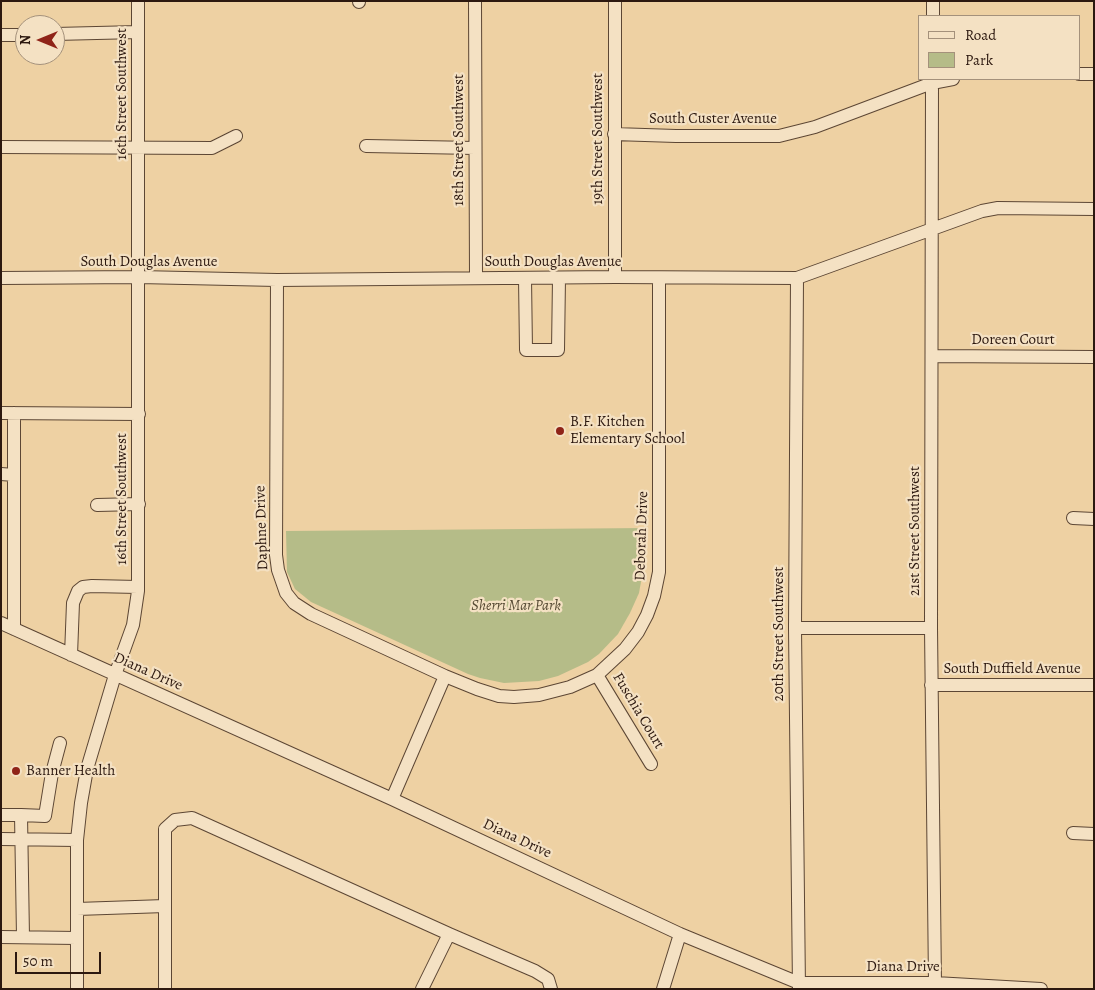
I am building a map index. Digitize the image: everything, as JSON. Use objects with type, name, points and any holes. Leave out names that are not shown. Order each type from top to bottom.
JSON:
[{"type":"street","name":"16th Street Southwest","points":[[77,989],[77,840],[81,803],[87,769],[115,675],[133,626],[138,587],[138,1]]},
{"type":"street","name":"18th Street Southwest","points":[[475,1],[476,278]]},
{"type":"street","name":"19th Street Southwest","points":[[615,1],[615,278]]},
{"type":"street","points":[[933,1],[933,15]]},
{"type":"street","points":[[65,34],[138,32]]},
{"type":"street","points":[[1,35],[15,35]]},
{"type":"street","points":[[1080,74],[1094,74]]},
{"type":"street","name":"South Custer Avenue","points":[[614,134],[779,136],[815,127],[932,81]]},
{"type":"street","name":"21st Street Southwest","points":[[932,81],[931,685],[935,984]]},
{"type":"street","points":[[1,147],[212,148],[236,136]]},
{"type":"street","points":[[366,146],[475,148]]},
{"type":"street","name":"South Douglas Avenue","points":[[1,278],[277,280],[796,278],[982,211],[998,208],[1094,209]]},
{"type":"street","points":[[524,278],[526,350],[558,350],[559,278]]},
{"type":"street","name":"Deborah Drive","points":[[445,676],[499,696],[539,695],[570,687],[597,675],[624,649],[638,632],[647,615],[658,585],[659,572],[659,278]]},
{"type":"street","name":"20th Street Southwest","points":[[796,278],[795,628],[799,986]]},
{"type":"street","name":"Daphne Drive","points":[[277,280],[276,554],[282,584],[294,603],[311,614],[445,676]]},
{"type":"street","name":"Doreen Court","points":[[932,356],[1094,357]]},
{"type":"street","points":[[1,413],[139,414]]},
{"type":"street","points":[[14,413],[8,447],[14,629]]},
{"type":"street","points":[[97,505],[139,504]]},
{"type":"street","points":[[1073,518],[1094,519]]},
{"type":"street","points":[[71,655],[73,603],[78,591],[84,587],[92,586],[138,587]]},
{"type":"street","name":"Diana Drive","points":[[1,623],[392,799],[680,934],[799,986],[935,984],[1041,989]]},
{"type":"street","points":[[795,628],[931,628]]},
{"type":"street","name":"Fuschia Court","points":[[597,675],[651,764]]},
{"type":"street","points":[[392,799],[445,676]]},
{"type":"street","name":"South Duffield Avenue","points":[[931,685],[1094,685]]},
{"type":"street","points":[[1,815],[45,816],[52,772],[60,743]]},
{"type":"street","points":[[21,815],[22,938]]},
{"type":"street","points":[[164,989],[165,829],[175,820],[192,818],[535,971],[548,979],[551,989]]},
{"type":"street","points":[[1073,834],[1094,834]]},
{"type":"street","points":[[1,839],[77,840]]},
{"type":"street","points":[[77,909],[165,906]]},
{"type":"street","points":[[422,989],[449,934]]},
{"type":"street","points":[[663,989],[680,934]]},
{"type":"street","points":[[1,937],[77,938]]},
{"type":"green space","name":"Sherri Mar Park","points":[[646,528],[644,565],[639,593],[618,634],[599,654],[588,662],[558,676],[539,681],[504,683],[468,674],[311,602],[295,589],[287,572],[286,531]]},
{"type":"place","name":"B.F. Kitchen Elementary School","points":[[560,431]]},
{"type":"place","name":"Banner Health","points":[[16,771]]}]
